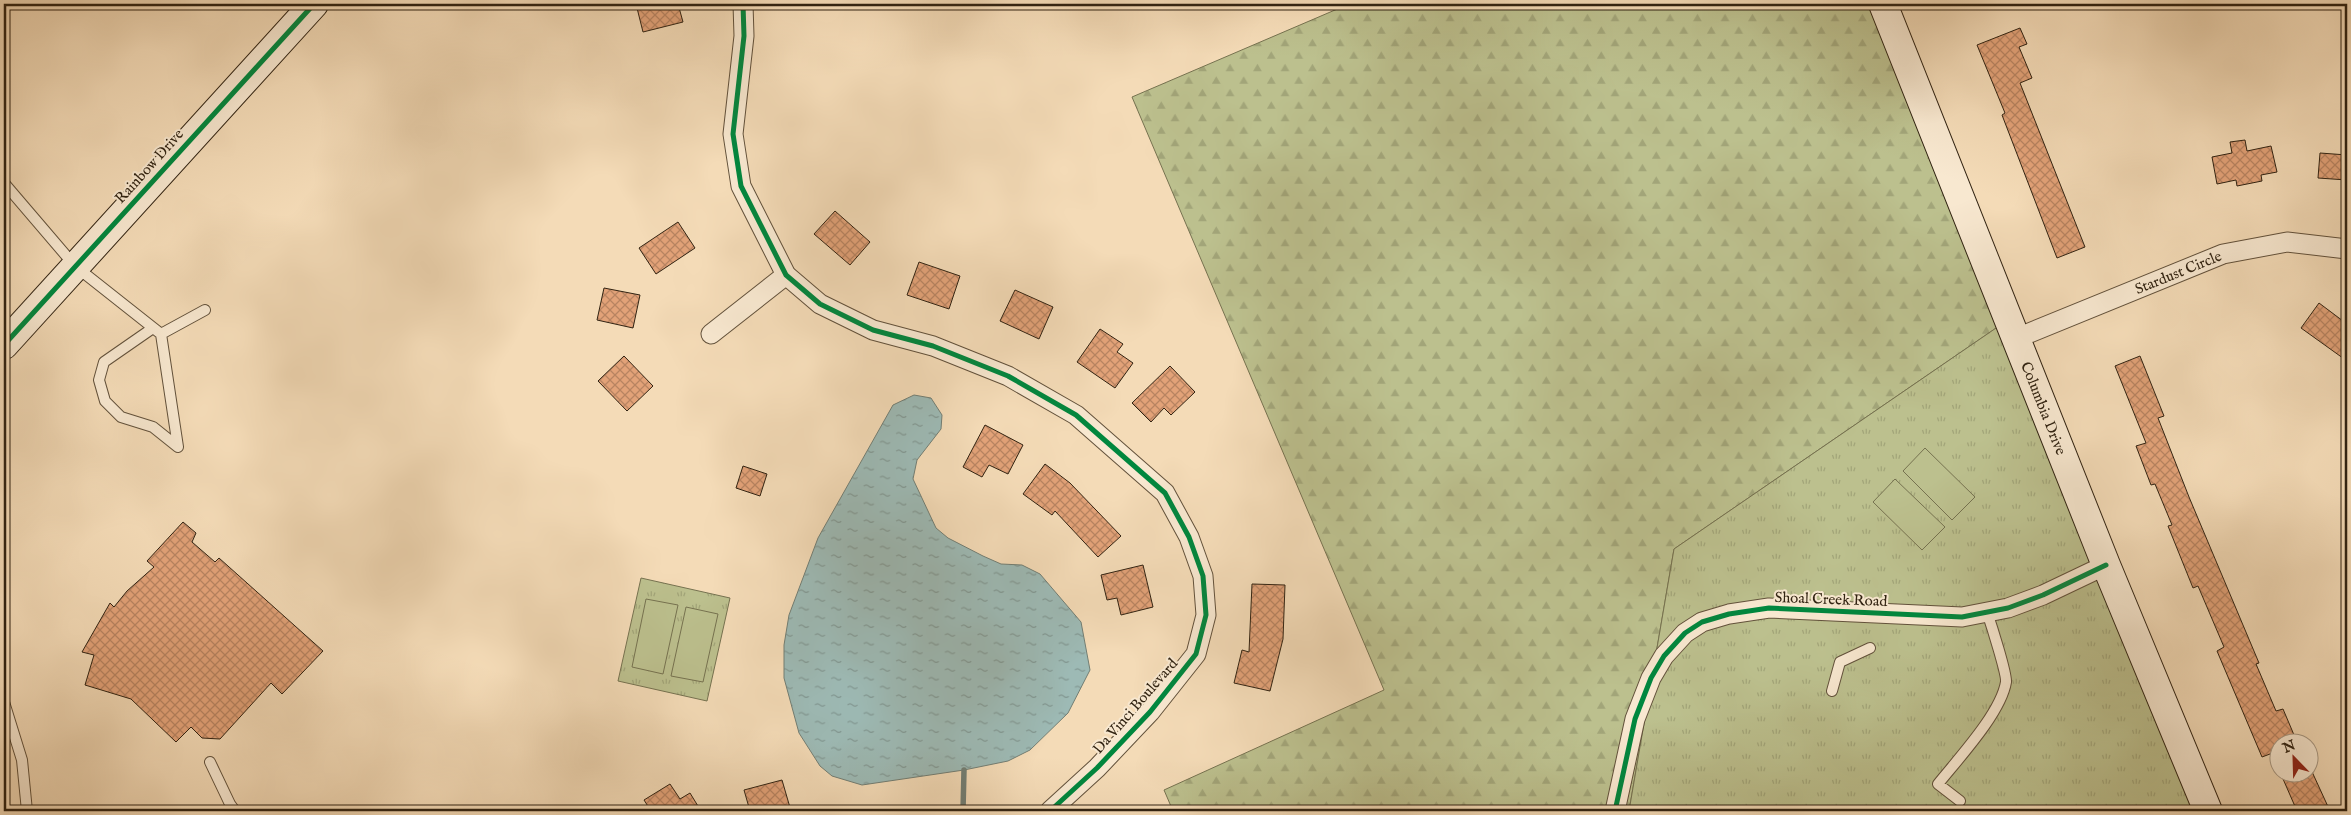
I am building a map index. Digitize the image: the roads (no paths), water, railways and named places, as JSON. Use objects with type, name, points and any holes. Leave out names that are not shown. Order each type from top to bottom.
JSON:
[{"type":"main road","name":"Rainbow Drive","points":[[4,345],[314,4]]},
{"type":"main road","name":"Columbia Drive","points":[[1883,4],[2106,565],[2208,811]]},
{"type":"street","name":"Da Vinci Boulevard","points":[[743,4],[744,36],[733,134],[741,186],[786,275],[820,304],[873,330],[933,346],[1008,376],[1076,415],[1165,493],[1189,537],[1203,576],[1206,615],[1196,654],[1150,712],[1097,768],[1050,811]]},
{"type":"street","name":"Stardust Circle","points":[[2017,338],[2223,254],[2286,242],[2347,249]]},
{"type":"street","points":[[711,334],[786,275]]},
{"type":"street","name":"Shoal Creek Road","points":[[1615,811],[1635,719],[1651,678],[1664,656],[1685,633],[1702,622],[1729,614],[1769,608],[1962,617],[2008,608],[2043,595],[2106,565]]},
{"type":"lane","points":[[4,183],[76,266],[157,331],[178,447],[153,427],[121,416],[105,401],[99,380],[104,362],[157,331],[205,310]]},
{"type":"lane","points":[[1960,802],[1938,784],[1999,703],[2006,681],[1987,612]]},
{"type":"lane","points":[[1832,692],[1840,662],[1870,648]]},
{"type":"lane","points":[[4,702],[22,760],[27,811]]},
{"type":"lane","points":[[210,762],[235,811]]},
{"type":"water","points":[[914,395],[931,398],[942,415],[941,429],[917,460],[913,479],[936,528],[948,538],[1001,564],[1022,565],[1040,574],[1081,622],[1090,670],[1068,713],[1030,750],[1008,761],[964,770],[862,785],[832,776],[820,766],[799,733],[784,678],[784,645],[789,615],[818,538],[893,405]]},
{"type":"waterway","points":[[963,811],[964,770]]}]
